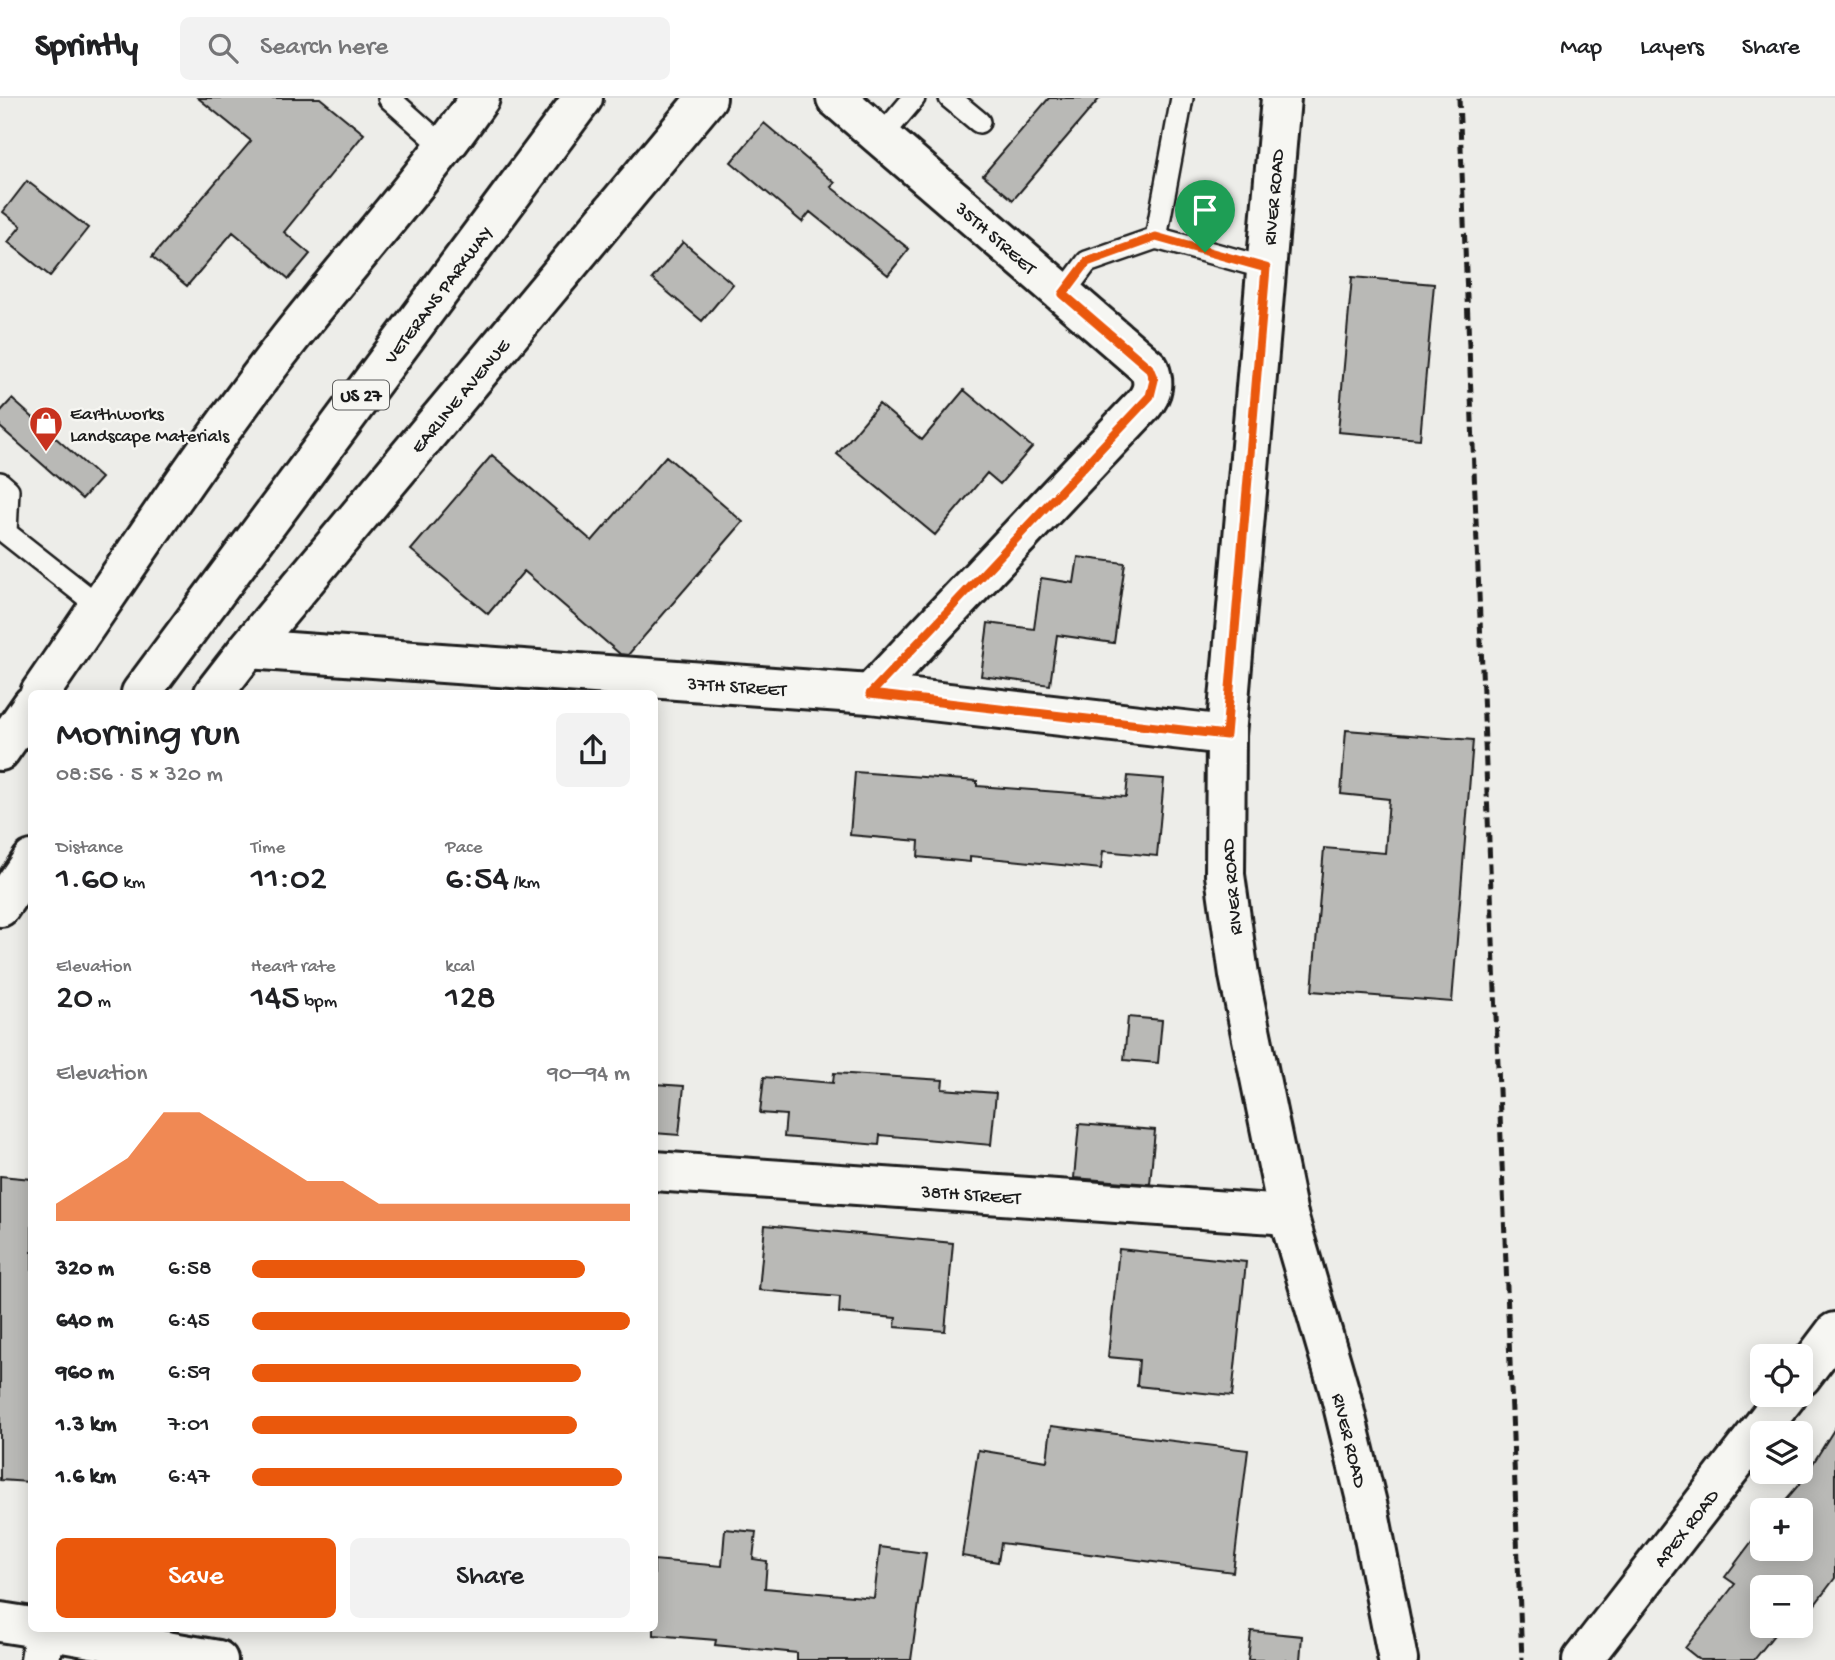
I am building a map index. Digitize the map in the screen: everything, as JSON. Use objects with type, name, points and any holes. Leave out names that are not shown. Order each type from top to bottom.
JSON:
[{"type":"street","points":[[42,690],[289,339],[445,148],[480,98]]},
{"type":"street","name":"VETERANS PARKWAY","points":[[143,690],[583,98]]},
{"type":"street","name":"EARLINE AVENUE","points":[[216,690],[707,98]]},
{"type":"street","name":"35TH STREET","points":[[836,98],[1149,368],[1154,380],[1150,396],[1143,405],[870,694]]},
{"type":"street","name":"RIVER ROAD","points":[[1280,98],[1226,735],[1225,875],[1239,975],[1288,1215],[1340,1393],[1369,1512],[1398,1660]]},
{"type":"street","name":"37TH STREET","points":[[248,649],[870,694],[1226,735]]},
{"type":"street","points":[[0,751],[28,711]]},
{"type":"street","points":[[0,908],[28,866]]},
{"type":"street","name":"38TH STREET","points":[[658,1171],[1288,1215]]},
{"type":"street","points":[[1813,1361],[1835,1332]]},
{"type":"street","name":"APEX ROAD","points":[[1583,1660],[1778,1407]]},
{"type":"street","points":[[0,1622],[28,1631]]},
{"type":"street","points":[[39,1634],[218,1660]]},
{"type":"lane","points":[[389,98],[445,148]]},
{"type":"lane","points":[[881,137],[914,98]]},
{"type":"lane","points":[[950,98],[979,122]]},
{"type":"lane","points":[[1156,237],[1182,98]]},
{"type":"lane","points":[[1063,294],[1087,262],[1156,237],[1266,268]]},
{"type":"lane","points":[[0,483],[8,490],[6,533],[100,607]]},
{"type":"building","points":[[198,98],[320,98],[364,134],[284,232],[310,254],[289,279],[233,232],[187,286],[152,257],[251,141]]},
{"type":"building","points":[[1049,98],[1100,98],[1013,200],[983,175]]},
{"type":"building","points":[[764,123],[835,183],[831,187],[909,249],[888,275],[810,212],[802,222],[731,162]]},
{"type":"building","points":[[27,181],[88,228],[50,276],[8,242],[21,226],[3,212]]},
{"type":"building","points":[[683,242],[733,284],[702,321],[652,279]]},
{"type":"building","points":[[1352,277],[1434,284],[1420,439],[1338,432]]},
{"type":"building","points":[[964,390],[1032,447],[1000,484],[987,473],[935,535],[837,454],[879,404],[922,440]]},
{"type":"building","points":[[12,399],[101,478],[82,499],[0,427],[0,412]]},
{"type":"building","points":[[492,455],[592,541],[666,456],[743,522],[628,655],[620,654],[524,571],[488,614],[411,550]]},
{"type":"building","points":[[1078,557],[1125,563],[1114,643],[1057,635],[1050,685],[981,676],[988,623],[1034,629],[1041,578],[1074,583]]},
{"type":"building","points":[[1346,730],[1473,740],[1452,1002],[1312,991],[1324,848],[1385,853],[1389,799],[1341,794]]},
{"type":"building","points":[[855,772],[977,781],[977,786],[1126,797],[1128,776],[1164,779],[1157,856],[1103,851],[1101,869],[970,856],[970,862],[918,857],[919,841],[850,835]]},
{"type":"building","points":[[1128,1017],[1162,1020],[1158,1063],[1124,1060]]},
{"type":"building","points":[[834,1073],[943,1080],[942,1089],[996,1093],[991,1145],[880,1135],[879,1145],[784,1137],[786,1115],[760,1113],[764,1077],[833,1083]]},
{"type":"building","points":[[658,1084],[684,1086],[679,1135],[658,1133]]},
{"type":"building","points":[[1079,1124],[1155,1130],[1150,1184],[1074,1178]]},
{"type":"building","points":[[0,1176],[28,1179],[28,1482],[0,1480]]},
{"type":"building","points":[[765,1225],[953,1243],[945,1331],[895,1327],[896,1318],[839,1313],[840,1297],[759,1290]]},
{"type":"building","points":[[1119,1249],[1246,1262],[1232,1396],[1137,1386],[1139,1360],[1108,1357]]},
{"type":"building","points":[[1051,1426],[1248,1450],[1233,1572],[1001,1543],[998,1562],[962,1556],[978,1450],[1047,1461]]},
{"type":"building","points":[[1835,1428],[1835,1578],[1813,1607],[1813,1575],[1750,1575],[1750,1638],[1771,1638],[1754,1660],[1700,1660],[1685,1648],[1735,1584],[1725,1577],[1750,1544],[1750,1561],[1813,1561],[1813,1498],[1787,1498],[1799,1484],[1813,1484],[1813,1463]]},
{"type":"building","points":[[725,1529],[756,1532],[753,1559],[767,1561],[765,1588],[874,1598],[880,1547],[926,1553],[911,1660],[797,1660],[797,1653],[715,1645],[716,1640],[654,1635],[654,1632],[658,1632],[658,1560],[722,1566]]},
{"type":"building","points":[[1251,1631],[1302,1636],[1300,1660],[1248,1660]]},
{"type":"railway","points":[[1459,98],[1522,1660]]},
{"type":"place","name":"Earthworks Landscape Materials","points":[[46,453]]},
{"type":"route","points":[[1156,237],[1205,252],[1266,268],[1226,735],[870,694],[1150,396],[1154,380],[1149,368],[1063,294],[1087,262],[1156,237]]}]
